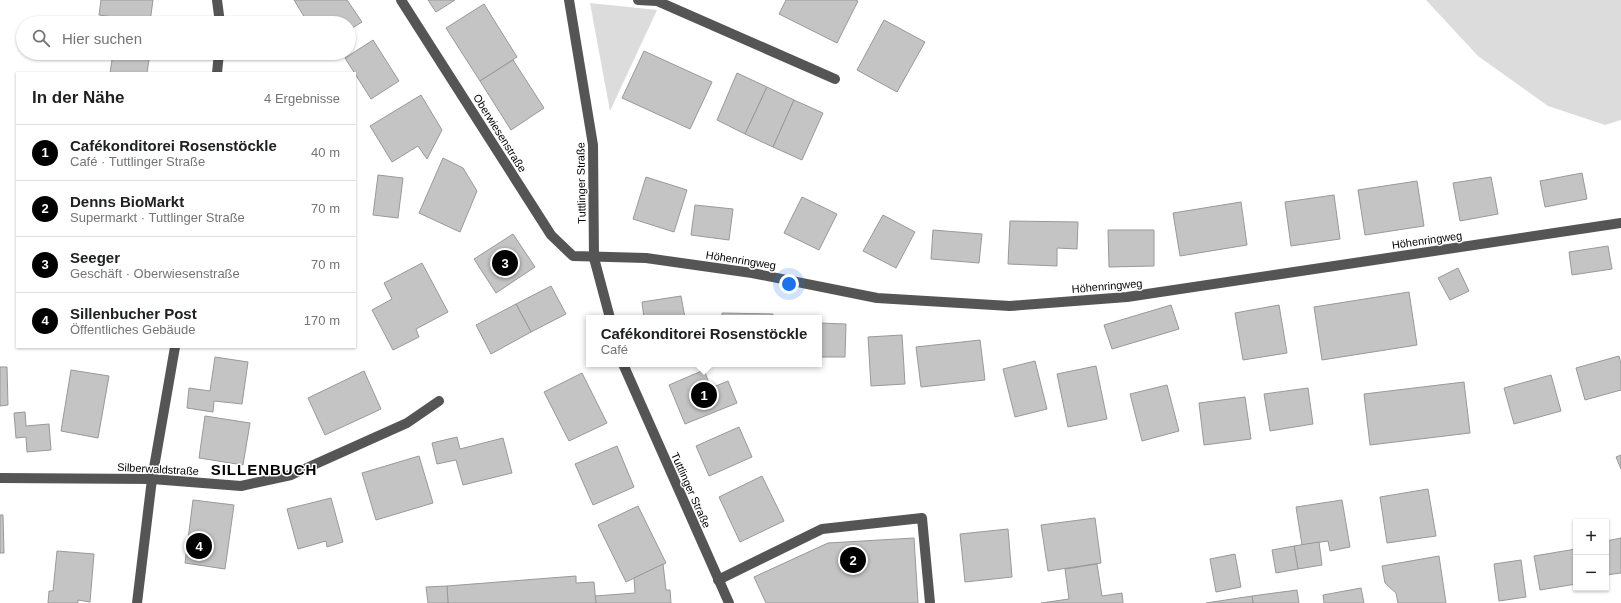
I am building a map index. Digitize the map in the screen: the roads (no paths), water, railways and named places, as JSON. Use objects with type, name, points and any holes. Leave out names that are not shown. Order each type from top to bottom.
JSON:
[{"type":"street","points":[[217,0],[219,16]]},
{"type":"street","name":"Oberwiesenstraße","points":[[401,0],[551,236],[573,256],[594,258]]},
{"type":"street","name":"Tuttlinger Straße","points":[[569,0],[593,145],[594,258],[609,315]]},
{"type":"street","points":[[638,0],[657,2],[835,80]]},
{"type":"street","points":[[217,72],[218,60]]},
{"type":"street","name":"Höhenringweg","points":[[594,258],[646,258],[662,260],[752,273],[876,298],[1010,306],[1126,297],[1621,223]]},
{"type":"street","points":[[137,603],[152,479],[175,348]]},
{"type":"street","name":"Tuttlinger Straße","points":[[624,367],[729,603]]},
{"type":"street","name":"Silberwaldstraße","points":[[0,478],[152,479],[241,486],[291,475],[407,423],[439,401]]},
{"type":"street","points":[[718,580],[822,529],[922,518],[930,603]]},
{"type":"place","name":"Seeger","points":[[505,263]]},
{"type":"place","name":"Cafékonditorei Rosenstöckle","points":[[704,395]]},
{"type":"place","name":"Sillenbucher Post","points":[[199,546]]},
{"type":"place","name":"Denns BioMarkt","points":[[853,560]]},
{"type":"district","name":"SILLENBUCH","points":[[264,470]]}]
